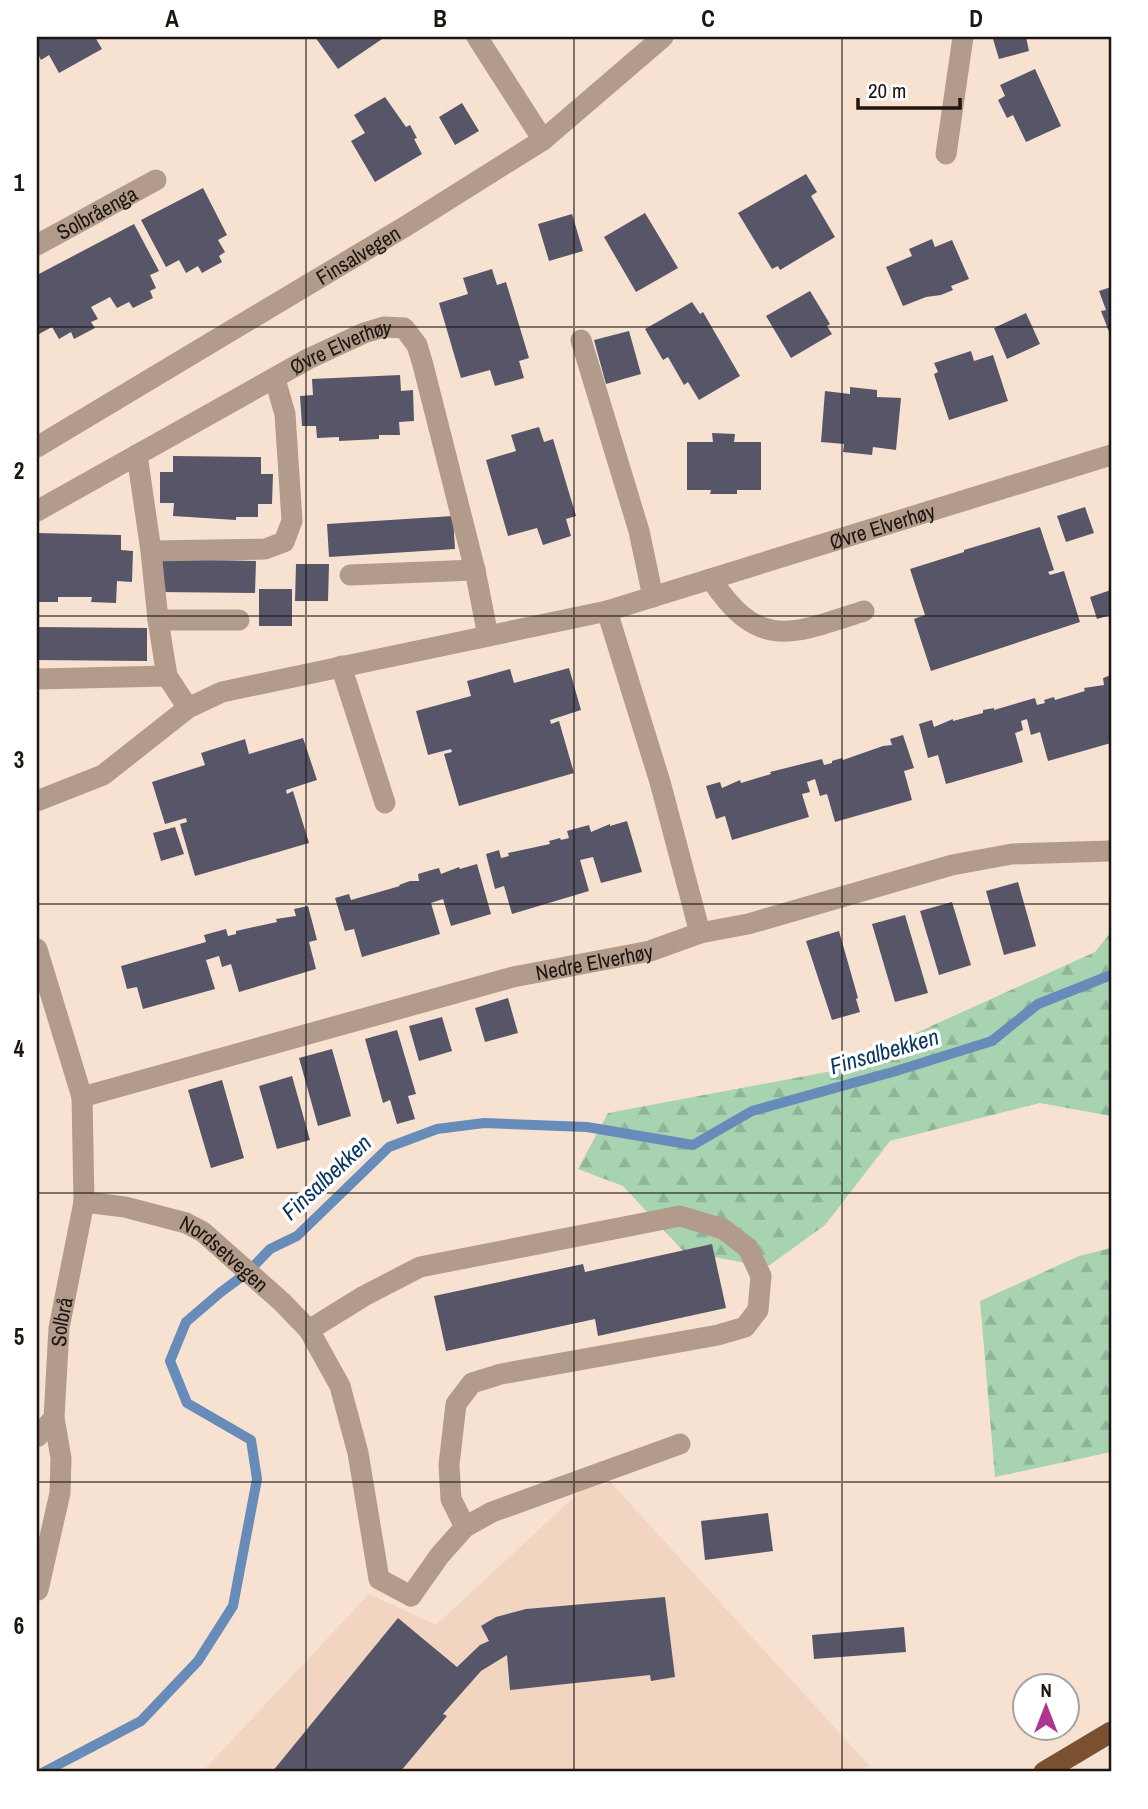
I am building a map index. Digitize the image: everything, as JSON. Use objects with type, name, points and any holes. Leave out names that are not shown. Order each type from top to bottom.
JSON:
[{"type":"highway","points":[[1044,1772],[1111,1732]]},
{"type":"street","points":[[477,37],[543,140]]},
{"type":"street","name":"Finsalvegen","points":[[37,447],[406,226],[543,140],[663,37]]},
{"type":"street","points":[[946,154],[963,37]]},
{"type":"street","name":"Solbråenga","points":[[37,245],[156,180]]},
{"type":"street","name":"Øvre Elverhøy","points":[[37,511],[308,359],[364,333],[384,327],[404,328],[417,345],[423,365],[475,570],[488,636]]},
{"type":"street","points":[[581,340],[639,531],[653,597]]},
{"type":"street","points":[[152,551],[265,549],[284,542],[292,521],[285,414],[275,379]]},
{"type":"street","points":[[137,455],[167,676],[188,708]]},
{"type":"street","name":"Øvre Elverhøy","points":[[37,801],[103,775],[188,708],[222,692],[607,611],[1111,455]]},
{"type":"street","points":[[350,576],[475,570]]},
{"type":"street","points":[[710,579],[726,602],[751,624],[775,631],[804,630],[864,611]]},
{"type":"street","points":[[607,611],[660,782],[700,933]]},
{"type":"street","points":[[158,620],[239,620]]},
{"type":"street","points":[[341,666],[385,803]]},
{"type":"street","points":[[37,679],[167,676]]},
{"type":"street","name":"Nedre Elverhøy","points":[[82,1097],[513,977],[650,951],[700,933],[748,924],[952,865],[1012,854],[1111,851]]},
{"type":"street","points":[[37,949],[82,1097],[84,1202]]},
{"type":"street","name":"Nordsetvegen","points":[[84,1202],[125,1208],[186,1223],[203,1233],[282,1302],[309,1330],[340,1386],[358,1453],[379,1579],[411,1596],[440,1555],[465,1527]]},
{"type":"street","name":"Solbrå","points":[[38,1590],[60,1493],[61,1458],[54,1418],[59,1328],[84,1202]]},
{"type":"street","points":[[309,1330],[364,1296],[420,1267],[680,1216],[723,1228],[748,1248],[761,1276],[758,1310],[745,1327],[718,1335],[501,1374],[472,1383],[456,1404],[449,1465],[451,1499],[465,1527],[492,1512],[680,1444]]},
{"type":"street","points":[[37,1437],[54,1418]]},
{"type":"shaded area","points":[[601,1472],[870,1766],[853,1772],[202,1772],[369,1594],[436,1625]]},
{"type":"green space","points":[[1111,932],[1111,1116],[1040,1103],[890,1141],[825,1225],[767,1267],[683,1251],[623,1186],[578,1169],[608,1113],[832,1071],[1095,952]]},
{"type":"green space","points":[[1111,1248],[1111,1452],[995,1477],[980,1301],[1079,1256]]},
{"type":"building","points":[[37,37],[95,37],[102,49],[59,73],[49,55],[41,60],[37,52]]},
{"type":"building","points":[[315,37],[385,37],[338,69]]},
{"type":"building","points":[[1026,37],[1029,51],[999,59],[993,39]]},
{"type":"building","points":[[1035,69],[1061,126],[1026,142],[1013,115],[1007,118],[998,100],[1005,96],[1000,85]]},
{"type":"building","points":[[385,97],[406,127],[410,125],[422,154],[375,182],[351,141],[365,133],[354,115]]},
{"type":"building","points":[[462,103],[479,131],[455,145],[439,117]]},
{"type":"building","points":[[806,174],[817,192],[811,196],[835,237],[780,270],[778,266],[772,269],[738,213]]},
{"type":"building","points":[[203,188],[227,235],[218,240],[225,252],[219,256],[222,262],[202,273],[198,266],[186,273],[179,260],[166,267],[141,220]]},
{"type":"building","points":[[645,213],[678,268],[636,292],[604,237]]},
{"type":"building","points":[[572,214],[583,251],[549,261],[538,224]]},
{"type":"building","points":[[134,224],[159,271],[150,275],[156,288],[150,291],[153,298],[133,308],[129,302],[117,308],[110,297],[91,307],[98,319],[91,322],[95,328],[74,339],[71,332],[59,339],[52,327],[39,334],[37,275]]},
{"type":"building","points":[[932,239],[935,247],[952,240],[969,279],[951,286],[953,290],[941,295],[926,297],[903,306],[886,267],[912,256],[909,249]]},
{"type":"building","points":[[492,269],[497,285],[506,282],[529,358],[519,361],[524,378],[495,386],[490,370],[461,378],[439,303],[468,294],[463,278]]},
{"type":"building","points":[[1111,287],[1111,337],[1101,311],[1106,310],[1099,291]]},
{"type":"building","points":[[810,291],[830,324],[827,326],[832,334],[791,358],[766,316]]},
{"type":"building","points":[[692,302],[700,314],[703,312],[740,376],[699,400],[688,382],[684,385],[668,357],[663,360],[645,329]]},
{"type":"building","points":[[1026,313],[1040,344],[1007,359],[994,328]]},
{"type":"building","points":[[629,331],[641,374],[606,384],[594,340]]},
{"type":"building","points":[[971,351],[974,361],[993,355],[1008,401],[949,420],[934,374],[938,372],[934,363]]},
{"type":"building","points":[[400,375],[401,391],[413,390],[414,421],[399,422],[400,435],[339,441],[339,437],[317,438],[316,426],[302,426],[300,396],[313,395],[312,379]]},
{"type":"building","points":[[850,387],[877,390],[877,397],[901,398],[896,450],[873,447],[872,455],[843,452],[844,444],[821,442],[825,391],[850,394]]},
{"type":"building","points":[[539,427],[544,442],[553,439],[576,516],[566,519],[571,536],[543,545],[537,528],[508,536],[486,460],[516,451],[511,435]]},
{"type":"building","points":[[712,433],[735,434],[734,442],[761,442],[761,490],[737,490],[737,494],[710,494],[711,490],[687,490],[687,442],[713,442]]},
{"type":"building","points":[[173,456],[261,457],[261,474],[273,474],[272,504],[258,504],[258,517],[236,517],[236,520],[173,516],[174,503],[160,503],[160,472],[173,472]]},
{"type":"building","points":[[1085,507],[1094,533],[1066,542],[1057,516]]},
{"type":"building","points":[[453,516],[455,549],[329,557],[327,524]]},
{"type":"building","points":[[1040,527],[1054,570],[1048,572],[1050,575],[1064,571],[1080,622],[931,671],[914,619],[925,615],[910,569]]},
{"type":"building","points":[[37,533],[121,535],[121,550],[133,551],[132,582],[117,581],[116,603],[91,602],[92,597],[58,597],[58,602],[37,602]]},
{"type":"building","points":[[160,559],[256,561],[255,593],[159,592]]},
{"type":"building","points":[[296,564],[329,564],[328,601],[295,601]]},
{"type":"building","points":[[259,589],[292,589],[292,626],[259,626]]},
{"type":"building","points":[[1111,590],[1111,615],[1097,619],[1090,597]]},
{"type":"building","points":[[37,627],[147,628],[147,661],[37,660]]},
{"type":"building","points":[[569,668],[581,710],[550,720],[551,724],[559,721],[574,773],[459,806],[444,754],[452,752],[451,749],[428,755],[416,711],[471,696],[467,681],[510,669],[514,683]]},
{"type":"building","points":[[1111,675],[1111,743],[1048,761],[1040,732],[1031,735],[1027,719],[1021,721],[1023,730],[1015,733],[1023,762],[946,784],[938,755],[928,758],[919,724],[932,720],[934,727],[953,719],[983,713],[983,710],[994,710],[1035,698],[1037,705],[1045,703],[1044,700],[1054,697],[1055,700],[1085,691],[1084,688],[1104,685],[1103,678]]},
{"type":"building","points":[[903,735],[914,768],[904,771],[912,800],[835,822],[827,794],[820,796],[815,779],[807,782],[810,792],[802,794],[809,817],[732,840],[725,816],[716,819],[706,786],[720,782],[722,788],[740,780],[741,783],[771,774],[770,772],[822,759],[824,765],[832,763],[892,745],[890,739]]},
{"type":"building","points":[[303,738],[317,780],[286,790],[287,794],[293,791],[309,843],[195,876],[180,824],[187,822],[186,818],[165,824],[152,782],[205,765],[201,753],[245,739],[249,754]]},
{"type":"building","points":[[627,821],[642,872],[601,883],[593,857],[580,860],[589,891],[512,914],[504,886],[495,889],[486,854],[499,850],[501,858],[509,856],[508,853],[550,844],[549,841],[560,838],[569,838],[567,831],[589,825],[591,832]]},
{"type":"building","points":[[175,827],[184,854],[161,861],[153,833]]},
{"type":"building","points":[[477,864],[491,914],[451,926],[443,899],[431,903],[440,934],[362,957],[354,929],[345,931],[335,898],[349,894],[351,900],[410,881],[419,881],[418,874],[428,871],[439,868],[441,874]]},
{"type":"building","points":[[1018,882],[1036,946],[1004,955],[986,891]]},
{"type":"building","points":[[952,902],[971,965],[939,975],[920,911]]},
{"type":"building","points":[[308,906],[317,940],[309,942],[316,969],[239,992],[231,964],[222,967],[219,956],[206,960],[215,989],[143,1009],[137,987],[127,989],[121,966],[206,942],[204,935],[226,929],[228,936],[236,934],[236,931],[277,922],[276,919],[296,916],[294,909]]},
{"type":"building","points":[[905,915],[928,993],[895,1002],[872,924]]},
{"type":"building","points":[[839,931],[860,1012],[832,1020],[806,941]]},
{"type":"building","points":[[508,998],[518,1033],[485,1042],[475,1008]]},
{"type":"building","points":[[442,1017],[452,1051],[419,1061],[409,1026]]},
{"type":"building","points":[[397,1030],[416,1094],[408,1096],[415,1119],[397,1124],[390,1100],[383,1103],[365,1039]]},
{"type":"building","points":[[332,1049],[351,1116],[318,1126],[299,1058]]},
{"type":"building","points":[[292,1076],[310,1140],[277,1149],[259,1086]]},
{"type":"building","points":[[222,1080],[244,1158],[211,1168],[188,1090]]},
{"type":"building","points":[[712,1244],[726,1308],[598,1336],[595,1319],[446,1351],[434,1296],[583,1264],[585,1272]]},
{"type":"building","points":[[768,1513],[773,1551],[705,1560],[701,1521]]},
{"type":"building","points":[[665,1597],[675,1677],[651,1681],[650,1675],[510,1690],[507,1655],[481,1671],[443,1714],[447,1716],[400,1772],[272,1772],[398,1618],[457,1667],[480,1645],[489,1641],[481,1626],[496,1617],[526,1609]]},
{"type":"building","points":[[904,1627],[906,1652],[814,1659],[812,1635]]},
{"type":"waterway","name":"Finsalbekken","points":[[44,1772],[141,1721],[198,1661],[233,1606],[257,1479],[251,1440],[187,1403],[170,1361],[186,1322],[248,1272],[270,1249],[297,1236],[389,1147],[437,1129],[484,1123],[587,1127],[693,1145],[752,1111],[992,1041],[1038,1004],[1111,975]]}]
